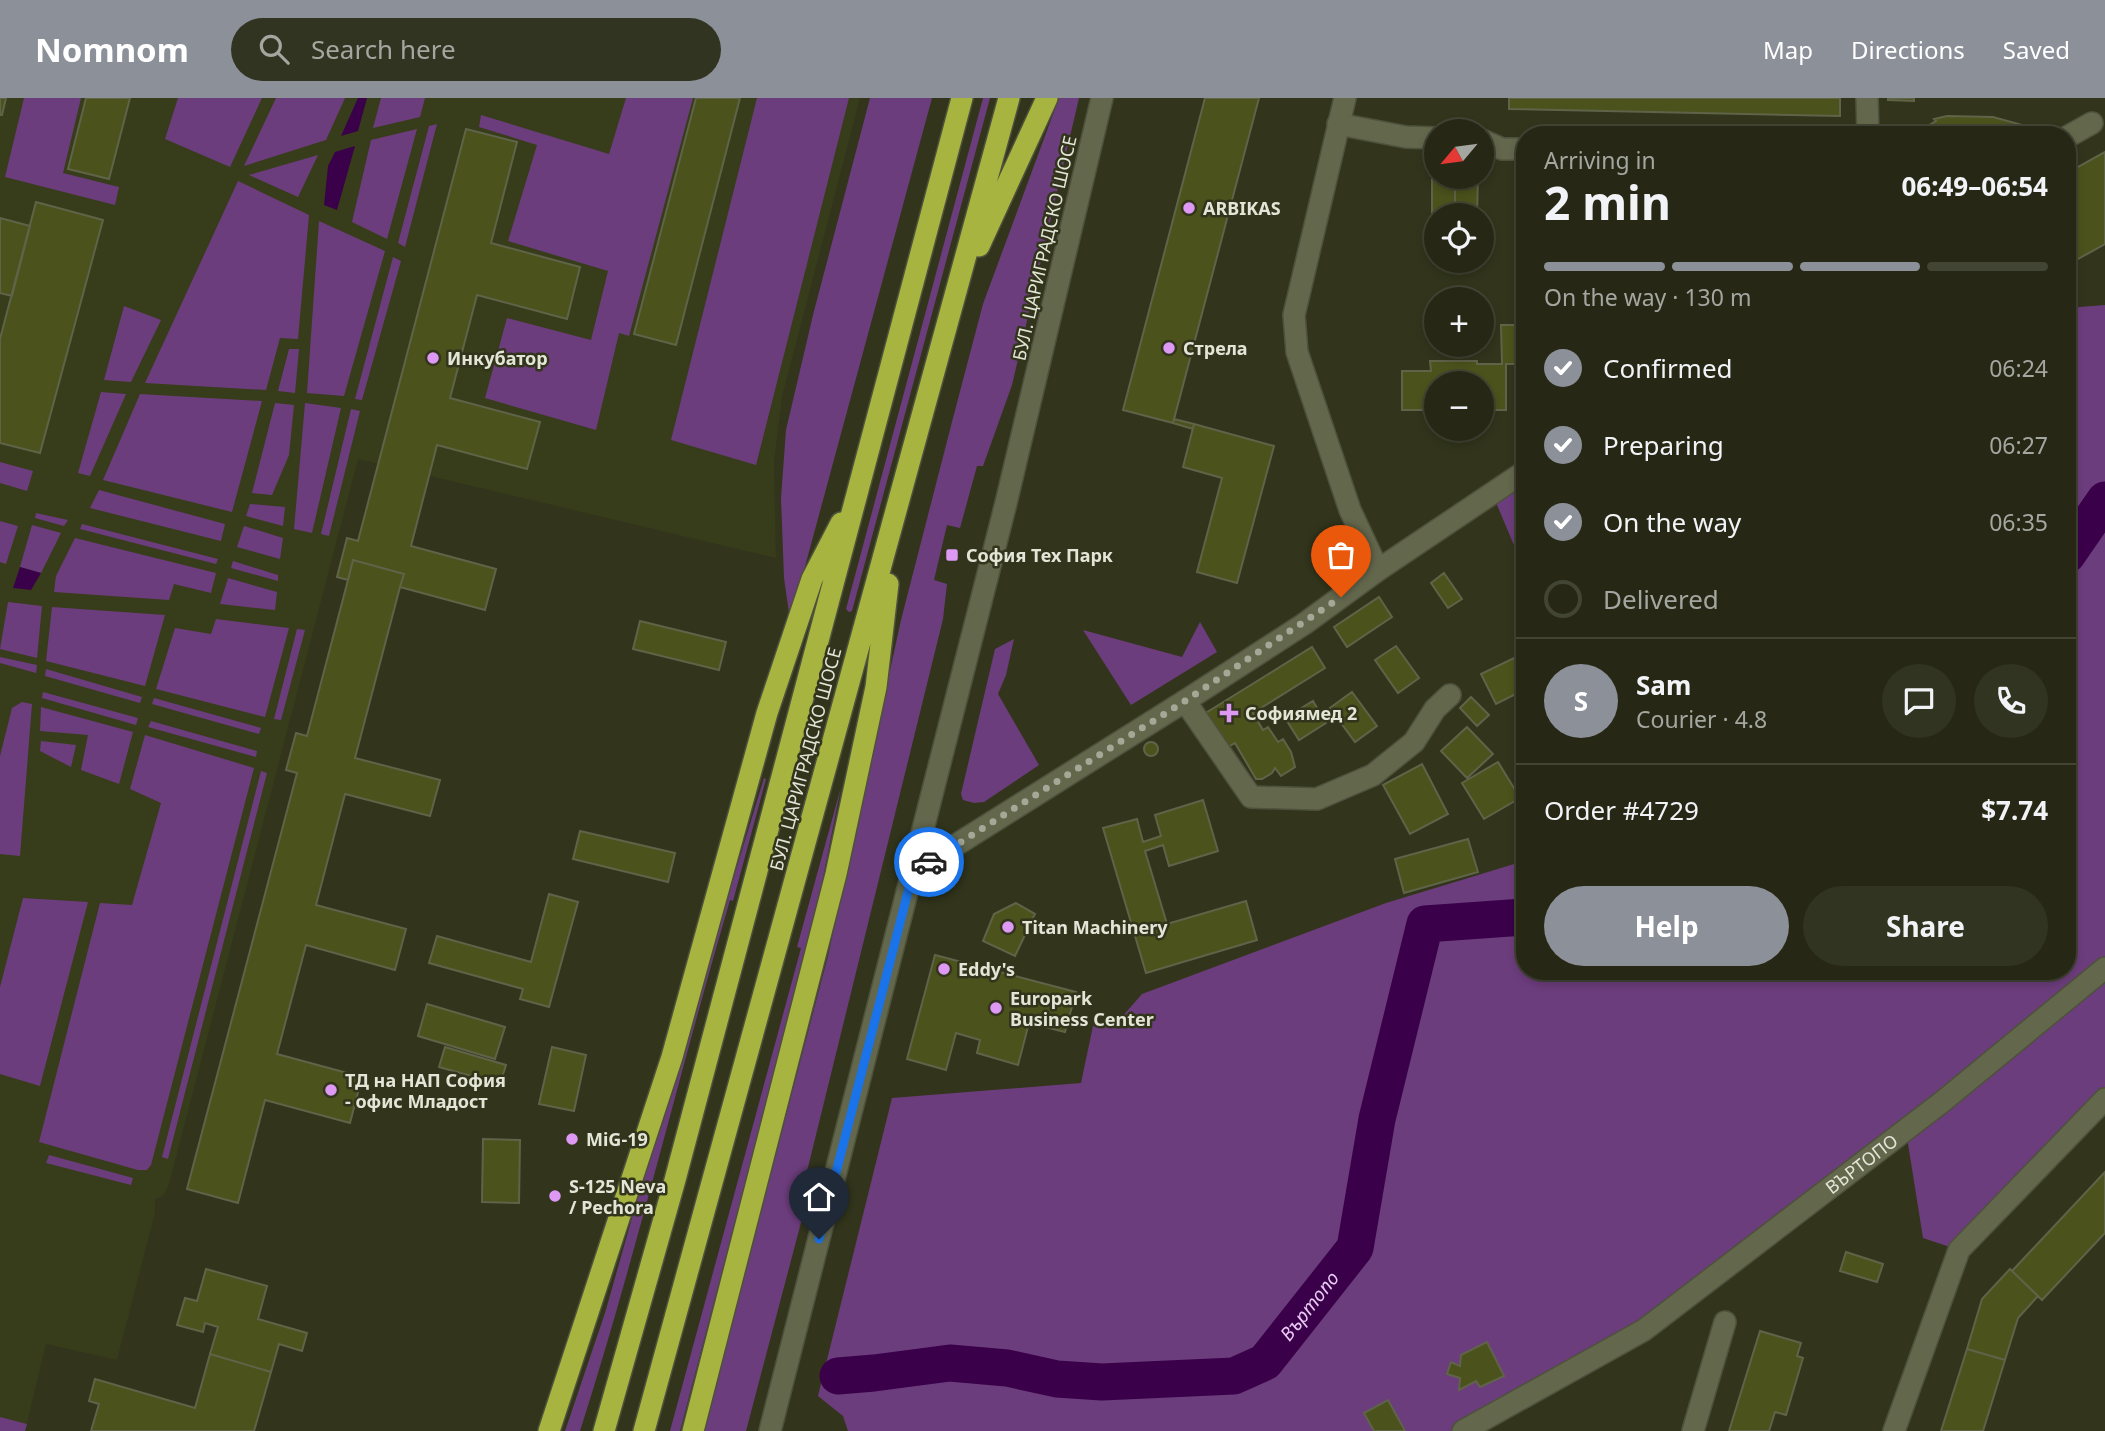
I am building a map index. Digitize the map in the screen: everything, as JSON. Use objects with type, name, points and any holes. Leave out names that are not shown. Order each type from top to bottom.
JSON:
[{"type":"highway","name":"БУЛ. ЦАРИГРАДСКО ШОСЕ","points":[[604,1431],[674,1180],[962,98]]},
{"type":"highway","name":"БУЛ. ЦАРИГРАДСКО ШОСЕ","points":[[644,1431],[1009,98]]},
{"type":"highway","points":[[953,302],[1047,98]]},
{"type":"highway","points":[[549,1431],[672,1057],[767,713],[812,579],[861,483]]},
{"type":"highway","points":[[693,1431],[836,874],[876,687],[896,516]]},
{"type":"street","name":"БУЛ. ЦАРИГРАДСКО ШОСЕ","points":[[770,1430],[1006,503],[1102,98]]},
{"type":"street","points":[[1345,98],[1294,315],[1297,352],[1350,510],[1378,570]]},
{"type":"street","points":[[1867,98],[1868,126]]},
{"type":"street","points":[[2076,131],[2092,123]]},
{"type":"street","points":[[1338,124],[1406,137],[1424,138]]},
{"type":"street","points":[[1494,145],[1502,149],[1516,149]]},
{"type":"street","points":[[913,872],[1304,624],[1378,570],[1516,477]]},
{"type":"street","points":[[1185,701],[1251,797],[1317,799],[1373,775],[1413,742],[1434,709],[1450,695]]},
{"type":"street","name":"ВЪРТОПО","points":[[1468,1430],[1644,1330],[1942,1102],[2105,968]]},
{"type":"street","points":[[1894,1431],[1959,1250],[2105,1099]]},
{"type":"street","points":[[1693,1431],[1725,1322]]},
{"type":"shaded area","points":[[0,98],[860,98],[782,397],[774,462],[776,558],[358,459],[169,1184],[163,1196],[155,1199],[155,1213],[117,1360],[46,1344],[25,1431],[0,1431]]},
{"type":"shaded area","points":[[24,98],[81,98],[63,173],[119,187],[115,205],[5,177]]},
{"type":"shaded area","points":[[178,98],[262,98],[230,167],[165,139]]},
{"type":"shaded area","points":[[276,98],[345,98],[326,140],[244,166]]},
{"type":"shaded area","points":[[358,98],[367,98],[358,131],[341,136]]},
{"type":"shaded area","points":[[381,98],[425,98],[420,117],[373,128]]},
{"type":"shaded area","points":[[626,98],[693,98],[629,336],[619,333],[596,430],[485,398],[507,318],[591,340],[608,271],[508,241],[537,145],[479,127],[481,115],[609,154]]},
{"type":"shaded area","points":[[757,98],[849,98],[756,465],[671,440]]},
{"type":"shaded area","points":[[870,98],[932,98],[797,596],[789,613],[784,578],[781,498],[786,430]]},
{"type":"shaded area","points":[[983,98],[990,98],[852,611],[849,612],[846,609]]},
{"type":"shaded area","points":[[1059,98],[1079,98],[1012,385],[983,466],[977,466],[960,528],[947,525],[934,580],[947,584],[943,619],[797,1212],[803,1215],[746,1431],[703,1431],[828,956],[901,620],[983,304]]},
{"type":"shaded area","points":[[437,124],[405,247],[398,243],[429,126]]},
{"type":"shaded area","points":[[417,129],[387,239],[352,222],[371,140]]},
{"type":"shaded area","points":[[355,146],[337,210],[324,205],[328,166],[335,152]]},
{"type":"shaded area","points":[[318,155],[298,197],[249,175]]},
{"type":"shaded area","points":[[238,181],[309,215],[298,339],[280,338],[266,390],[145,383]]},
{"type":"shaded area","points":[[319,221],[385,251],[344,396],[307,393]]},
{"type":"shaded area","points":[[393,257],[401,261],[362,400],[355,399]]},
{"type":"shaded area","points":[[2105,305],[2105,1099],[1959,1250],[1923,1238],[1906,1131],[1644,1330],[1463,1431],[848,1431],[843,1416],[818,1396],[892,1098],[1081,1083],[1093,1026],[1121,1018],[1142,994],[1386,903],[1516,863],[1516,980],[2076,980],[2076,307]]},
{"type":"shaded area","points":[[124,306],[161,320],[131,382],[104,380]]},
{"type":"shaded area","points":[[289,349],[299,349],[295,393],[278,391]]},
{"type":"shaded area","points":[[101,392],[126,394],[90,476],[78,473]]},
{"type":"shaded area","points":[[140,394],[262,401],[232,512],[103,480]]},
{"type":"shaded area","points":[[275,403],[294,405],[289,455],[272,495],[252,493]]},
{"type":"shaded area","points":[[305,403],[341,408],[312,533],[294,529]]},
{"type":"shaded area","points":[[351,409],[360,411],[329,536],[321,534]]},
{"type":"shaded area","points":[[0,462],[33,471],[27,491],[0,483]]},
{"type":"shaded area","points":[[1516,477],[1516,550],[1492,493]]},
{"type":"shaded area","points":[[99,490],[225,524],[221,541],[90,508]]},
{"type":"shaded area","points":[[250,504],[285,507],[283,526],[246,516]]},
{"type":"shaded area","points":[[36,513],[68,520],[64,526],[35,518]]},
{"type":"shaded area","points":[[0,521],[18,526],[6,564],[0,562]]},
{"type":"shaded area","points":[[82,524],[218,559],[216,564],[80,529]]},
{"type":"shaded area","points":[[32,525],[61,533],[41,573],[20,567]]},
{"type":"shaded area","points":[[244,526],[283,538],[280,559],[237,547]]},
{"type":"shaded area","points":[[75,538],[216,573],[211,593],[174,584],[169,600],[54,592],[56,576]]},
{"type":"shaded area","points":[[233,561],[278,575],[278,581],[231,568]]},
{"type":"shaded area","points":[[20,567],[41,573],[31,590],[13,588]]},
{"type":"shaded area","points":[[228,578],[277,592],[275,610],[220,604]]},
{"type":"shaded area","points":[[8,602],[42,606],[37,658],[0,649]]},
{"type":"shaded area","points":[[52,607],[165,615],[145,686],[46,661]]},
{"type":"shaded area","points":[[216,619],[289,628],[265,717],[156,689],[175,628],[211,634]]},
{"type":"shaded area","points":[[1200,622],[1217,652],[1131,705],[1083,630],[1182,657]]},
{"type":"shaded area","points":[[297,629],[305,630],[281,720],[274,719]]},
{"type":"shaded area","points":[[1014,639],[1006,675],[998,694],[1039,765],[984,802],[963,800],[961,794],[995,649]]},
{"type":"shaded area","points":[[0,657],[37,665],[36,673],[0,663]]},
{"type":"shaded area","points":[[46,669],[142,697],[140,703],[45,676]]},
{"type":"shaded area","points":[[43,692],[138,718],[136,725],[42,698]]},
{"type":"shaded area","points":[[154,698],[261,728],[259,734],[152,704]]},
{"type":"shaded area","points":[[22,702],[32,704],[20,856],[0,854],[0,756],[12,708]]},
{"type":"shaded area","points":[[41,707],[133,732],[119,784],[81,770],[88,735],[40,731]]},
{"type":"shaded area","points":[[151,721],[257,751],[256,757],[148,727]]},
{"type":"shaded area","points":[[145,735],[254,768],[151,1165],[147,1170],[138,1170],[39,1142],[100,903],[132,905],[161,803],[130,789]]},
{"type":"shaded area","points":[[41,741],[76,745],[71,767],[40,751]]},
{"type":"shaded area","points":[[261,771],[267,773],[168,1159],[162,1157]]},
{"type":"shaded area","points":[[764,778],[766,779],[733,901],[730,900],[580,1431],[565,1431],[605,1313],[661,1116]]},
{"type":"shaded area","points":[[841,787],[815,918],[680,1431],[670,1431],[801,948],[797,947]]},
{"type":"shaded area","points":[[23,898],[88,902],[40,1086],[0,1074],[0,987]]},
{"type":"shaded area","points":[[49,1155],[133,1178],[131,1185],[46,1163]]},
{"type":"shaded area","points":[[0,1417],[27,1424],[25,1431],[0,1431]]},
{"type":"building","points":[[0,98],[6,98],[2,115],[0,115]]},
{"type":"building","points":[[86,98],[130,98],[109,179],[68,169]]},
{"type":"building","points":[[696,98],[740,98],[676,345],[634,334]]},
{"type":"building","points":[[1205,98],[1259,98],[1173,423],[1123,410]]},
{"type":"building","points":[[1509,98],[1840,98],[1840,116],[1509,109]]},
{"type":"building","points":[[1914,98],[1914,101],[1888,100]]},
{"type":"building","points":[[1947,116],[1993,117],[2026,126],[1927,126],[1936,121],[1934,119]]},
{"type":"building","points":[[466,129],[517,142],[491,243],[580,267],[567,319],[477,295],[450,398],[540,422],[527,469],[437,445],[411,546],[496,569],[485,610],[400,587],[355,758],[440,780],[430,816],[345,794],[316,905],[406,929],[395,970],[306,945],[277,1054],[362,1077],[350,1123],[265,1100],[238,1203],[187,1189],[297,773],[286,770],[296,733],[307,736],[348,580],[337,577],[347,538],[358,541]]},
{"type":"building","name":"Инкубатор","points":[[466,129],[517,142],[491,243],[580,267],[567,319],[477,295],[450,398],[540,422],[527,469],[437,445],[411,546],[496,569],[485,610],[400,587],[404,574],[353,560],[348,580],[337,577],[347,538],[358,541]]},
{"type":"building","points":[[2105,152],[2105,244],[2076,260],[2076,168]]},
{"type":"building","points":[[1432,189],[1455,189],[1455,203],[1432,203]]},
{"type":"building","points":[[1455,189],[1478,189],[1477,203],[1455,203]]},
{"type":"building","points":[[36,202],[103,220],[40,453],[0,443],[0,339]]},
{"type":"building","points":[[0,218],[30,226],[12,296],[0,293]]},
{"type":"building","points":[[1501,325],[1516,325],[1516,364],[1506,364],[1506,410],[1494,410],[1494,371],[1431,371],[1430,361],[1477,361],[1477,364],[1502,364]]},
{"type":"building","points":[[1402,371],[1424,371],[1424,410],[1402,410]]},
{"type":"building","points":[[1174,419],[1194,424],[1193,429],[1173,423]]},
{"type":"building","points":[[1194,424],[1274,446],[1237,583],[1197,572],[1222,478],[1183,467]]},
{"type":"building","points":[[1444,573],[1462,599],[1448,608],[1431,583]]},
{"type":"building","points":[[1379,597],[1392,617],[1347,647],[1334,627]]},
{"type":"building","points":[[640,621],[726,642],[719,670],[633,649]]},
{"type":"building","points":[[1396,646],[1419,678],[1398,693],[1375,660]]},
{"type":"building","name":"Софиямед 2","points":[[1312,647],[1325,668],[1253,713],[1263,730],[1268,727],[1278,742],[1283,739],[1291,752],[1295,767],[1281,776],[1275,768],[1262,779],[1256,779],[1235,743],[1225,749],[1204,714]]},
{"type":"building","points":[[1514,658],[1516,694],[1496,704],[1481,674]]},
{"type":"building","points":[[1352,692],[1377,726],[1355,742],[1330,708]]},
{"type":"building","points":[[1471,697],[1489,715],[1477,726],[1460,708]]},
{"type":"building","points":[[1313,701],[1326,723],[1299,740],[1285,718]]},
{"type":"building","points":[[1467,727],[1493,754],[1467,778],[1441,751]]},
{"type":"building","points":[[1151,742],[1156,744],[1156,754],[1151,756],[1146,754],[1144,749],[1146,744]]},
{"type":"building","points":[[1498,762],[1516,791],[1516,800],[1484,819],[1462,783]]},
{"type":"building","points":[[1422,764],[1448,814],[1410,834],[1383,785]]},
{"type":"building","points":[[1203,800],[1218,851],[1169,866],[1163,845],[1145,851],[1167,924],[1246,901],[1257,940],[1146,973],[1103,828],[1137,819],[1143,842],[1161,836],[1155,815]]},
{"type":"building","points":[[580,831],[675,853],[668,882],[573,859]]},
{"type":"building","points":[[1468,839],[1478,872],[1404,893],[1395,859]]},
{"type":"building","points":[[549,894],[578,902],[549,1007],[520,999],[523,989],[429,963],[437,936],[531,962]]},
{"type":"building","name":"Titan Machinery","points":[[1016,903],[1035,914],[1015,956],[983,941],[994,914]]},
{"type":"building","name":"Europark Business Center","points":[[935,955],[1076,992],[1065,1032],[1029,1023],[1018,1065],[977,1053],[980,1040],[956,1033],[946,1070],[907,1059]]},
{"type":"building","points":[[427,1004],[505,1027],[495,1059],[418,1036]]},
{"type":"building","points":[[445,1047],[506,1065],[500,1084],[439,1067]]},
{"type":"building","points":[[552,1047],[586,1055],[574,1111],[539,1104]]},
{"type":"building","points":[[483,1139],[520,1140],[519,1203],[482,1202]]},
{"type":"building","points":[[2105,1172],[2105,1233],[2042,1300],[2012,1271]]},
{"type":"building","points":[[1846,1252],[1883,1264],[1877,1282],[1840,1271]]},
{"type":"building","points":[[206,1269],[267,1286],[258,1319],[307,1333],[302,1351],[279,1344],[271,1372],[210,1354],[218,1327],[205,1323],[203,1332],[177,1325],[185,1298],[197,1301]]},
{"type":"building","points":[[2010,1269],[2038,1296],[2018,1318],[2005,1360],[1967,1349],[1982,1299]]},
{"type":"building","points":[[1760,1331],[1801,1343],[1797,1356],[1803,1358],[1786,1415],[1775,1412],[1769,1431],[1729,1431]]},
{"type":"building","points":[[1487,1342],[1504,1376],[1480,1387],[1476,1381],[1459,1390],[1460,1378],[1447,1374],[1451,1362],[1460,1366],[1461,1355]]},
{"type":"building","points":[[1967,1349],[2005,1360],[1983,1431],[1941,1431]]},
{"type":"building","points":[[210,1354],[271,1372],[254,1431],[91,1431],[99,1404],[89,1401],[95,1379],[195,1408]]},
{"type":"building","points":[[1388,1400],[1405,1431],[1374,1431],[1364,1413]]},
{"type":"waterway","name":"Въртопо","points":[[2076,542],[2105,500]]},
{"type":"waterway","name":"Въртопо","points":[[838,1376],[950,1363],[1007,1368],[1057,1379],[1102,1382],[1234,1376],[1265,1362],[1355,1248],[1377,1119],[1425,924],[1516,918]]},
{"type":"way so far","points":[[929,862],[1060,777],[1185,701],[1341,597]]},
{"type":"place","name":"ARBIKAS","points":[[1189,208]]},
{"type":"place","name":"Стрела","points":[[1169,348]]},
{"type":"place","name":"Инкубатор","points":[[433,358]]},
{"type":"place","name":"София Тех Парк","points":[[952,555]]},
{"type":"place","name":"Софиямед 2","points":[[1229,713]]},
{"type":"place","name":"Titan Machinery","points":[[1008,927]]},
{"type":"place","name":"Eddy's","points":[[944,969]]},
{"type":"place","name":"Europark Business Center","points":[[996,1008]]},
{"type":"place","name":"ТД на НАП София - офис Младост","points":[[331,1090]]},
{"type":"place","name":"MiG-19","points":[[572,1139]]},
{"type":"place","name":"S-125 Neva / Pechora","points":[[555,1196]]},
{"type":"route","points":[[819,1239],[913,872],[929,862]]}]
